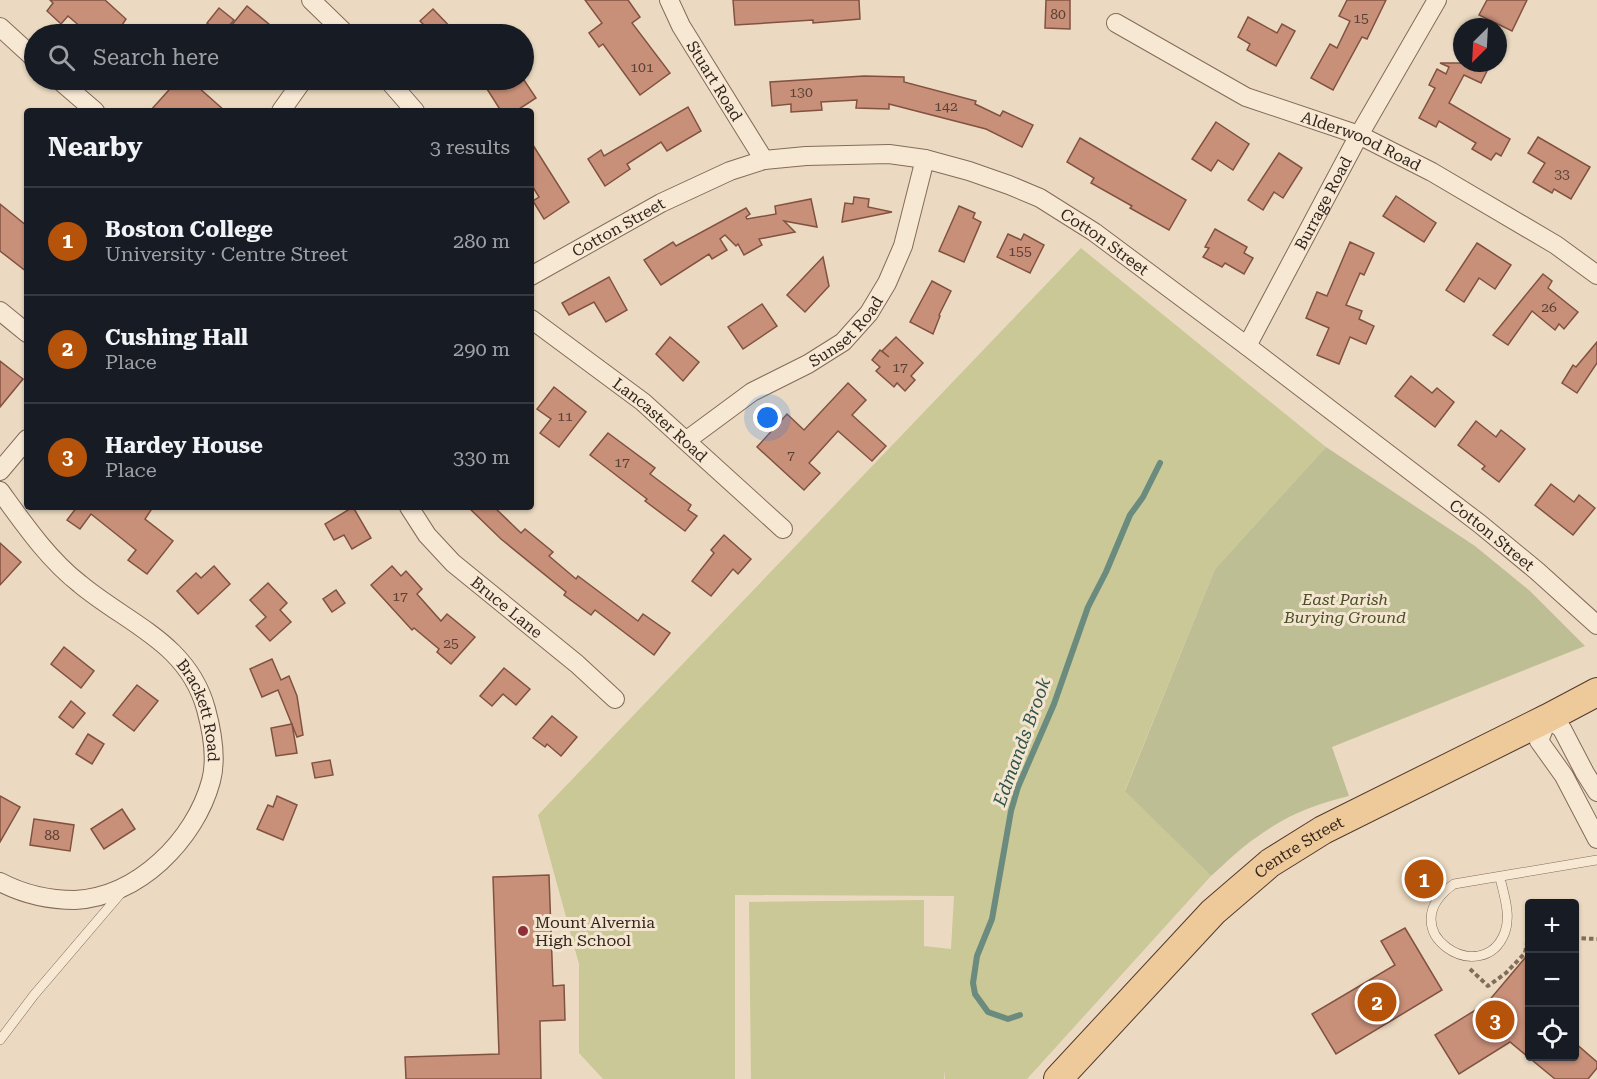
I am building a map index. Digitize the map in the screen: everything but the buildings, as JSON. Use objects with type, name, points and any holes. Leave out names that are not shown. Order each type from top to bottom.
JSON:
[{"type":"main road","name":"Centre Street","points":[[1058,1079],[1213,912],[1270,863],[1323,830],[1597,692]]},
{"type":"street","points":[[311,0],[332,24]]},
{"type":"street","name":"Stuart Road","points":[[669,0],[681,26],[764,160]]},
{"type":"street","name":"Burrage Road","points":[[1247,346],[1359,135],[1437,0]]},
{"type":"street","name":"Alderwood Road","points":[[1116,22],[1246,97],[1359,135],[1432,172],[1556,245],[1597,275]]},
{"type":"street","points":[[0,27],[24,49]]},
{"type":"street","points":[[70,90],[91,108]]},
{"type":"street","points":[[283,108],[296,90]]},
{"type":"street","points":[[397,90],[412,108]]},
{"type":"street","name":"Cotton Street","points":[[534,274],[661,203],[730,171],[764,160],[806,156],[889,154],[925,159],[1009,184],[1040,198],[1094,232],[1247,346],[1480,524],[1597,625]]},
{"type":"street","name":"Sunset Road","points":[[687,440],[752,392],[808,364],[843,342],[869,313],[887,283],[903,246],[925,159]]},
{"type":"street","points":[[0,311],[24,331]]},
{"type":"street","name":"Lancaster Road","points":[[534,321],[643,402],[783,529]]},
{"type":"street","points":[[0,471],[24,443]]},
{"type":"street","name":"Brackett Road","points":[[0,491],[42,546],[79,584],[161,641],[184,664],[198,686],[205,707],[211,729],[213,755],[211,780],[196,816],[170,854],[128,884],[75,900],[34,896],[0,882]]},
{"type":"street","name":"Bruce Lane","points":[[411,510],[427,535],[453,563],[578,664],[615,699]]},
{"type":"street","points":[[1597,792],[1562,729],[1548,718],[1539,741],[1564,776],[1597,838]]},
{"type":"lane","points":[[1500,878],[1508,914],[1505,932],[1498,944],[1488,952],[1466,957],[1445,948],[1436,938],[1431,916],[1434,904],[1442,893],[1454,884],[1597,860]]},
{"type":"lane","points":[[0,1040],[34,995],[128,884]]},
{"type":"path","points":[[1579,938],[1597,939]]},
{"type":"path","points":[[1470,969],[1488,986],[1506,973],[1525,953]]},
{"type":"shaded area","points":[[1081,248],[1326,447],[1215,569],[1125,790],[1211,876],[1027,1079],[945,1079],[945,1070],[944,1079],[751,1079],[749,902],[924,900],[924,946],[951,949],[954,896],[735,895],[735,1079],[603,1079],[579,1053],[579,964],[538,815]]},
{"type":"green space","name":"East Parish Burying Ground","points":[[1326,447],[1475,546],[1530,591],[1585,646],[1332,747],[1349,796],[1312,807],[1278,823],[1245,846],[1211,876],[1125,791],[1215,569]]},
{"type":"waterway","name":"Edmands Brook","points":[[1020,1015],[1008,1019],[988,1012],[975,994],[973,983],[977,956],[992,919],[1011,811],[1018,787],[1054,704],[1088,607],[1106,572],[1130,515],[1143,497],[1160,463]]},
{"type":"place","name":"Boston College","points":[[1424,879]]},
{"type":"place","name":"Mount Alvernia High School","points":[[523,931]]},
{"type":"place","name":"Cushing Hall","points":[[1377,1002]]},
{"type":"place","name":"Hardey House","points":[[1495,1020]]}]
